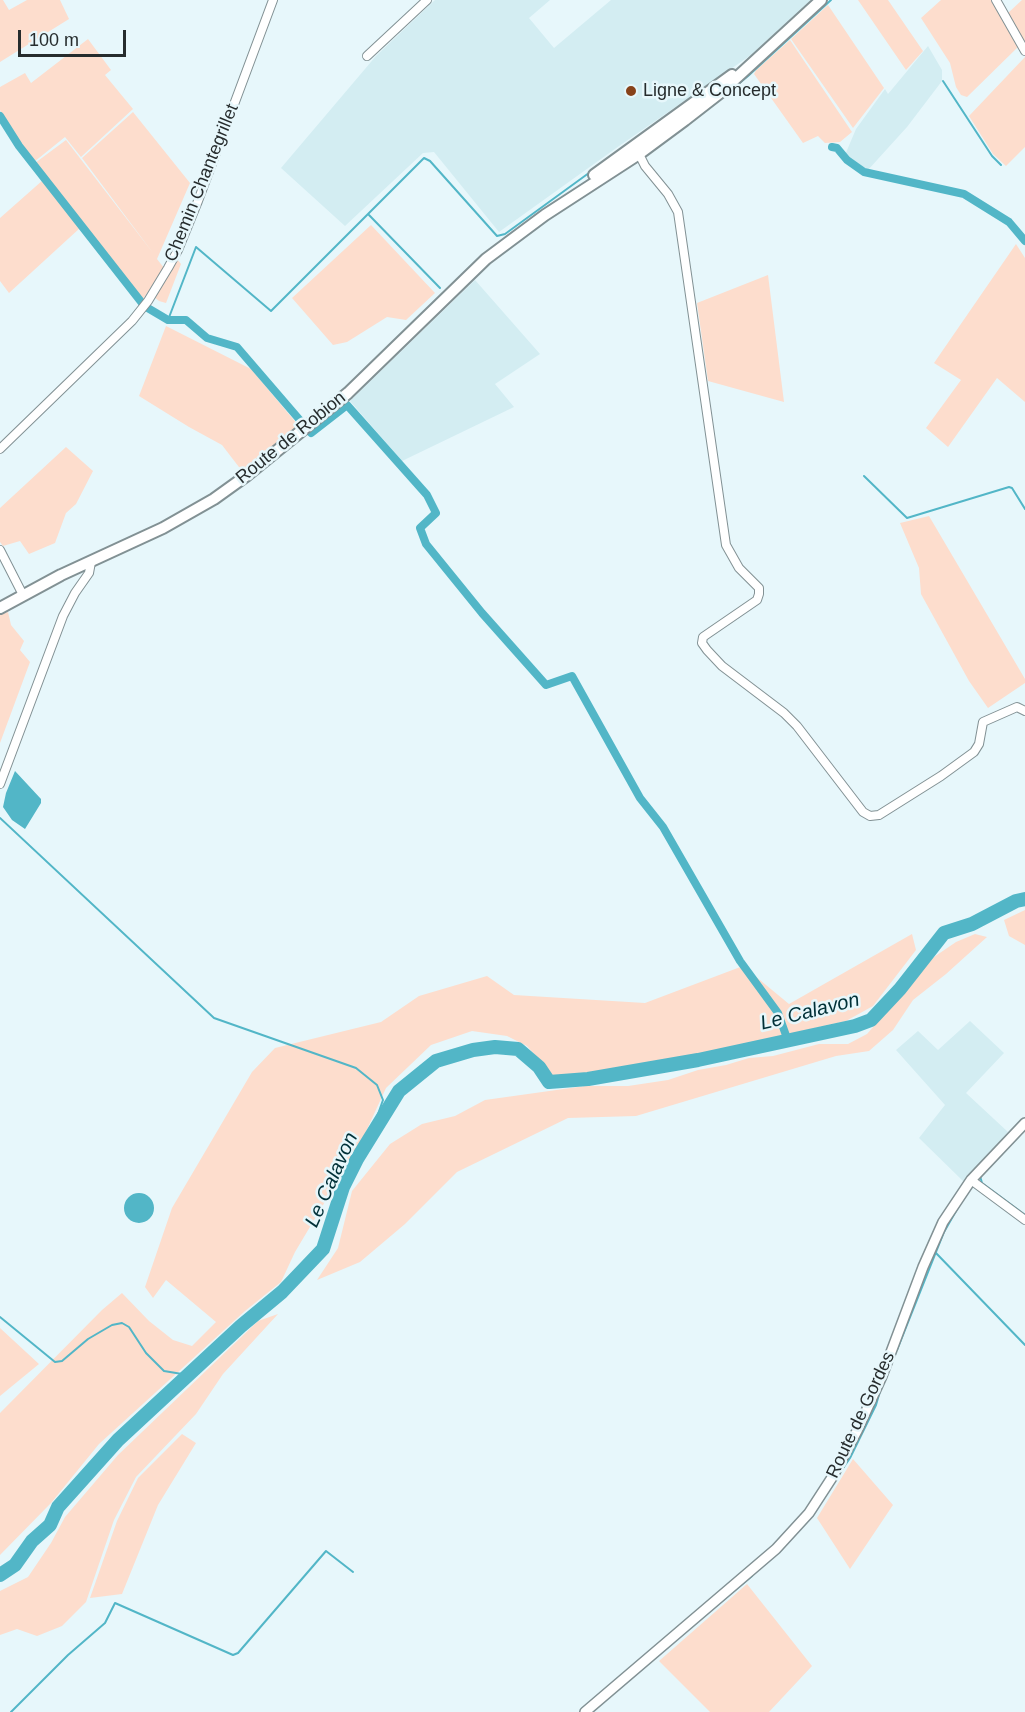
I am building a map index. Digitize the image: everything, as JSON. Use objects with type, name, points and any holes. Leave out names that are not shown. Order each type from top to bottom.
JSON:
[{"type":"main road","name":"Route de Robion","points":[[545,215],[721,92],[821,0]]},
{"type":"main road","name":"Route de Robion","points":[[0,608],[188,514],[246,476],[348,393],[486,259],[662,125],[760,55]]},
{"type":"street","name":"Chemin Chantegrillet","points":[[0,449],[132,321],[148,301],[178,250],[273,0]]},
{"type":"street","points":[[368,56],[427,0]]},
{"type":"street","points":[[996,0],[1025,51]]},
{"type":"street","points":[[662,125],[638,152],[645,166],[668,194],[678,212],[726,545],[739,568],[759,588],[757,600],[703,638],[702,643],[722,666],[784,713],[797,726],[863,812],[870,816],[879,815],[974,752],[979,744],[983,722],[1017,707],[1025,711]]},
{"type":"street","points":[[0,550],[23,595]]},
{"type":"street","points":[[0,784],[63,616],[89,573],[91,562]]},
{"type":"street","name":"Route de Gordes","points":[[585,1712],[768,1556],[809,1513],[833,1476],[857,1431],[882,1376],[938,1233],[954,1203],[971,1180],[1025,1123]]},
{"type":"street","points":[[971,1180],[1025,1220]]},
{"type":"shaded area","points":[[0,0],[3,0],[9,10],[27,0],[60,0],[69,19],[0,62]]},
{"type":"shaded area","points":[[435,0],[550,0],[529,18],[554,48],[611,0],[811,0],[751,55],[499,232],[434,152],[423,153],[345,226],[281,168],[376,56]]},
{"type":"shaded area","points":[[858,0],[888,0],[923,51],[906,70]]},
{"type":"shaded area","points":[[941,0],[991,0],[1018,47],[967,97],[961,95],[956,87],[950,63],[921,18]]},
{"type":"shaded area","points":[[1022,0],[1025,0],[1025,43],[1008,13]]},
{"type":"shaded area","points":[[828,5],[884,88],[853,128],[791,39]]},
{"type":"shaded area","points":[[88,39],[111,70],[105,75],[133,109],[81,157],[65,137],[34,162],[0,110],[0,87],[25,73],[31,83]]},
{"type":"shaded area","points":[[790,40],[852,132],[840,142],[825,143],[818,136],[803,143],[754,74]]},
{"type":"shaded area","points":[[928,46],[942,70],[942,81],[907,127],[868,170],[845,155],[856,129],[885,89],[888,94]]},
{"type":"shaded area","points":[[1025,57],[1025,147],[1006,166],[993,154],[969,116]]},
{"type":"shaded area","points":[[133,112],[190,183],[157,259],[164,268],[143,299],[35,163],[66,140],[153,253],[82,158]]},
{"type":"shaded area","points":[[43,180],[80,228],[9,293],[0,281],[0,218]]},
{"type":"shaded area","points":[[371,225],[435,293],[406,320],[387,317],[347,342],[333,345],[292,298]]},
{"type":"shaded area","points":[[1016,244],[1025,258],[1025,402],[997,378],[948,447],[926,428],[961,380],[934,363]]},
{"type":"shaded area","points":[[177,259],[181,264],[166,303],[159,301],[154,297]]},
{"type":"shaded area","points":[[768,275],[784,402],[708,381],[697,303]]},
{"type":"shaded area","points":[[475,280],[540,354],[495,384],[514,407],[402,461],[350,401]]},
{"type":"shaded area","points":[[166,326],[251,369],[298,425],[242,471],[222,445],[139,396]]},
{"type":"shaded area","points":[[66,447],[93,471],[76,504],[66,513],[55,543],[29,554],[20,541],[3,546],[0,542],[0,508]]},
{"type":"shaded area","points":[[929,516],[1025,679],[1025,683],[988,708],[969,681],[921,594],[919,568],[900,523]]},
{"type":"shaded area","points":[[8,612],[11,625],[24,641],[20,650],[30,662],[0,743],[0,614]]},
{"type":"shaded area","points":[[1025,910],[1025,945],[1009,936],[1004,920]]},
{"type":"shaded area","points":[[912,934],[916,950],[873,1006],[846,1021],[714,1051],[551,1080],[544,1065],[527,1046],[507,1036],[472,1031],[431,1045],[386,1088],[363,1138],[295,1252],[281,1282],[245,1311],[99,1444],[51,1503],[0,1555],[0,1413],[102,1310],[122,1293],[149,1321],[173,1340],[192,1346],[216,1322],[166,1280],[153,1298],[145,1287],[172,1208],[252,1072],[275,1048],[381,1022],[419,996],[487,976],[514,995],[645,1003],[743,966],[789,1004]]},
{"type":"shaded area","points":[[975,934],[987,937],[913,1000],[893,1030],[869,1051],[836,1056],[636,1116],[568,1118],[457,1172],[405,1224],[360,1262],[317,1280],[338,1248],[352,1191],[390,1144],[422,1124],[455,1116],[485,1100],[585,1086],[628,1086],[668,1080],[698,1070],[749,1058],[773,1056],[819,1044],[848,1044],[867,1034],[934,957],[956,942]]},
{"type":"shaded area","points":[[970,1021],[1004,1053],[966,1093],[1008,1132],[964,1182],[919,1138],[945,1105],[896,1050],[918,1031],[938,1050]]},
{"type":"shaded area","points":[[278,1314],[223,1374],[196,1414],[136,1477],[114,1520],[86,1602],[62,1626],[37,1636],[17,1629],[0,1635],[0,1591],[28,1577],[65,1517],[118,1455],[258,1321]]},
{"type":"shaded area","points":[[0,1328],[39,1364],[0,1396]]},
{"type":"shaded area","points":[[182,1434],[196,1443],[158,1505],[122,1594],[90,1598],[117,1521],[138,1478]]},
{"type":"shaded area","points":[[853,1459],[893,1505],[850,1569],[817,1518]]},
{"type":"shaded area","points":[[747,1584],[812,1666],[769,1712],[710,1712],[659,1661]]},
{"type":"water","points":[[15,771],[41,799],[41,803],[25,829],[12,820],[3,807]]},
{"type":"water","points":[[139,1193],[145,1194],[153,1202],[153,1214],[145,1222],[139,1223],[133,1222],[125,1214],[124,1208],[125,1202],[133,1194]]},
{"type":"waterway","points":[[714,104],[831,0]]},
{"type":"waterway","points":[[943,81],[992,156],[1001,165]]},
{"type":"waterway","points":[[0,116],[19,146],[142,303]]},
{"type":"waterway","points":[[832,147],[837,148],[847,160],[864,172],[964,194],[1009,222],[1025,241]]},
{"type":"waterway","points":[[168,320],[196,247],[271,311],[424,158],[430,161],[497,236],[505,234],[593,170]]},
{"type":"waterway","points":[[369,215],[440,288]]},
{"type":"waterway","points":[[146,307],[168,320],[186,320],[207,338],[237,347],[311,433],[347,405],[427,495],[436,513],[420,528],[426,544],[482,613],[546,685],[572,676],[640,798],[663,827],[740,961],[778,1013],[788,1041]]},
{"type":"waterway","points":[[864,476],[907,518],[1009,487],[1012,488],[1025,509]]},
{"type":"waterway","points":[[0,818],[214,1018],[356,1068],[377,1085],[383,1100],[377,1117],[381,1123]]},
{"type":"waterway","name":"Le Calavon","points":[[0,1575],[15,1565],[32,1541],[50,1525],[58,1507],[118,1440],[241,1326],[282,1292],[323,1249],[343,1187],[357,1159],[399,1091],[436,1061],[473,1050],[495,1047],[518,1049],[539,1067],[549,1082],[588,1079],[698,1060],[855,1026],[871,1020],[900,989],[944,933],[972,924],[1016,901],[1025,899]]},
{"type":"waterway","points":[[980,1176],[982,1183],[1025,1215]]},
{"type":"waterway","points":[[897,1350],[944,1232],[960,1204]]},
{"type":"waterway","points":[[935,1252],[1025,1345]]},
{"type":"waterway","points":[[0,1317],[55,1362],[62,1361],[88,1339],[112,1325],[122,1323],[129,1327],[146,1353],[164,1371],[188,1375]]},
{"type":"waterway","points":[[837,1477],[850,1458],[876,1405],[880,1391]]},
{"type":"waterway","points":[[11,1712],[68,1655],[105,1623],[115,1603],[233,1655],[238,1653],[326,1551],[353,1572]]},
{"type":"waterway","points":[[710,1611],[752,1576]]},
{"type":"place","name":"Ligne & Concept","points":[[631,91]]}]
